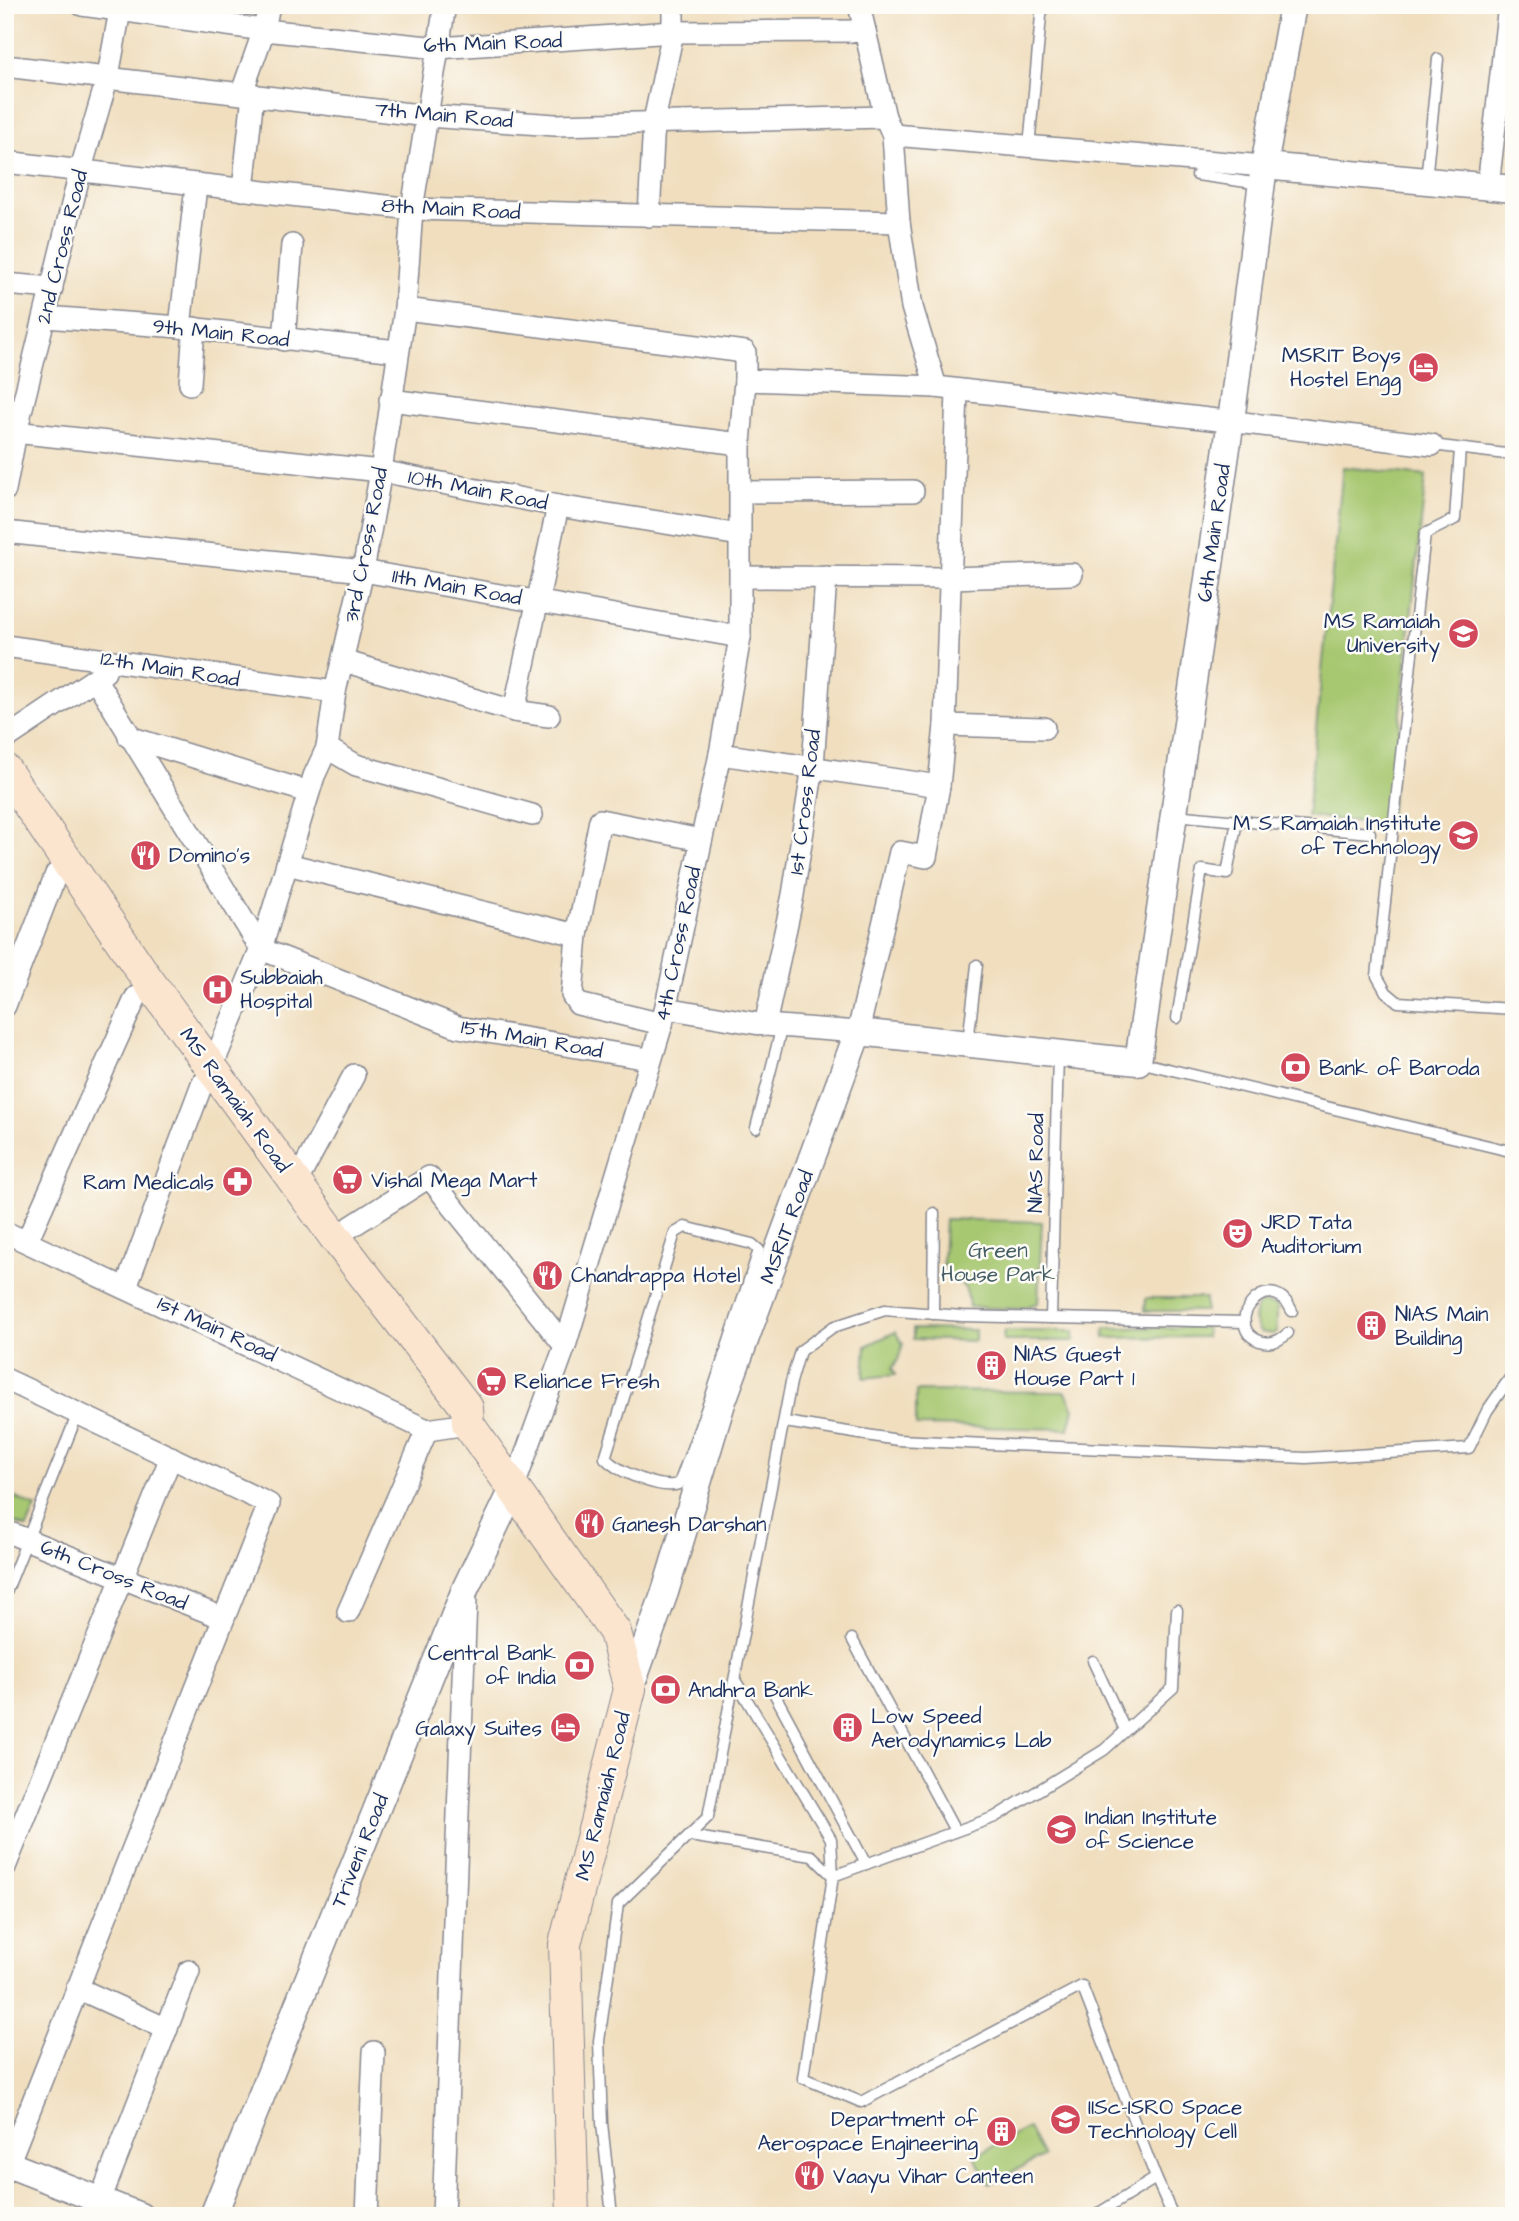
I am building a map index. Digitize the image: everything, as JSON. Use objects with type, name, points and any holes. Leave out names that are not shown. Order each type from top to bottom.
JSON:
[{"type":"main road","name":"MS Ramaiah Road","points":[[5,770],[147,979],[207,1076],[449,1419],[468,1424]]},
{"type":"main road","name":"MS Ramaiah Road","points":[[5,803],[56,874],[136,997],[207,1076],[296,1183],[467,1408],[468,1424],[615,1632],[630,1689],[565,1944],[573,2216]]},
{"type":"street","name":"6th Main Road","points":[[82,5],[121,8],[264,30],[438,48],[673,32],[865,32]]},
{"type":"street","points":[[243,190],[247,93],[269,5]]},
{"type":"street","name":"3rd Cross Road","points":[[126,1287],[207,1076],[261,950],[309,792],[327,748],[335,692],[363,571],[381,471],[405,309],[412,209],[444,5]]},
{"type":"street","points":[[649,216],[654,121],[673,32],[673,5]]},
{"type":"street","points":[[859,5],[889,126],[899,222],[912,307],[936,387]]},
{"type":"street","name":"6th Main Road","points":[[1138,1062],[1230,422],[1262,175],[1293,5]]},
{"type":"street","points":[[1488,186],[1509,5]]},
{"type":"street","name":"2nd Cross Road","points":[[5,490],[11,432],[45,317],[80,172],[108,76],[121,8]]},
{"type":"street","name":"7th Main Road","points":[[5,66],[108,76],[427,116],[555,125],[654,121],[889,126],[1262,175]]},
{"type":"street","name":"8th Main Road","points":[[5,162],[412,209],[899,222]]},
{"type":"street","points":[[1262,175],[1426,181],[1514,189]]},
{"type":"street","points":[[190,384],[187,328],[196,186]]},
{"type":"street","points":[[284,340],[292,245]]},
{"type":"street","points":[[5,284],[52,288]]},
{"type":"street","name":"4th Cross Road","points":[[405,309],[745,352],[740,444],[740,638],[720,754],[664,1016],[565,1346],[513,1489]]},
{"type":"street","name":"9th Main Road","points":[[45,317],[187,328],[397,351]]},
{"type":"street","points":[[745,380],[936,387],[957,392],[1432,445]]},
{"type":"street","points":[[858,1032],[900,852],[926,857],[939,786],[945,725],[957,392]]},
{"type":"street","points":[[390,400],[740,444]]},
{"type":"street","name":"10th Main Road","points":[[11,432],[381,471],[558,506],[740,535]]},
{"type":"street","points":[[742,492],[913,491]]},
{"type":"street","points":[[514,711],[558,506]]},
{"type":"street","name":"11th Main Road","points":[[5,532],[363,571],[740,638]]},
{"type":"street","points":[[741,577],[950,579],[1072,574]]},
{"type":"street","name":"1st Cross Road","points":[[774,1026],[813,766],[826,577]]},
{"type":"street","name":"12th Main Road","points":[[5,646],[335,692]]},
{"type":"street","points":[[5,739],[121,661]]},
{"type":"street","points":[[343,661],[514,711],[550,716]]},
{"type":"street","points":[[96,680],[261,950]]},
{"type":"street","points":[[945,725],[1044,729]]},
{"type":"street","points":[[130,737],[309,792]]},
{"type":"street","points":[[327,748],[356,765],[532,816]]},
{"type":"street","points":[[720,754],[939,786]]},
{"type":"street","points":[[701,840],[600,820],[577,935],[572,995],[578,1004],[664,1016],[968,1042],[1138,1062]]},
{"type":"street","points":[[287,864],[577,935]]},
{"type":"street","points":[[5,1006],[56,874]]},
{"type":"street","name":"15th Main Road","points":[[261,950],[458,1027],[649,1059]]},
{"type":"street","points":[[27,1241],[136,997]]},
{"type":"street","name":"MSRIT Road","points":[[630,1689],[658,1610],[716,1401],[858,1032]]},
{"type":"street","points":[[296,1183],[354,1075]]},
{"type":"street","points":[[335,1237],[429,1177],[565,1346]]},
{"type":"street","name":"1st Main Road","points":[[5,1232],[427,1430]]},
{"type":"street","points":[[5,1379],[269,1504],[6,2166],[97,2208],[140,2216]]},
{"type":"street","points":[[348,1612],[427,1430],[468,1424]]},
{"type":"street","points":[[5,1867],[171,1457]]},
{"type":"street","name":"Triveni Road","points":[[213,2216],[466,1587],[513,1489]]},
{"type":"street","name":"6th Cross Road","points":[[5,1531],[223,1618]]},
{"type":"street","points":[[443,2216],[466,1587]]},
{"type":"street","points":[[615,1632],[658,1610]]},
{"type":"street","points":[[97,2208],[189,1972]]},
{"type":"street","points":[[77,1988],[167,2029]]},
{"type":"street","points":[[367,2216],[374,2052]]},
{"type":"lane","points":[[1029,146],[1042,5]]},
{"type":"lane","points":[[1426,181],[1438,58]]},
{"type":"lane","points":[[1197,175],[1262,175]]},
{"type":"lane","points":[[1432,445],[1514,455]]},
{"type":"lane","points":[[1460,449],[1455,519],[1425,534],[1377,976],[1386,992],[1398,1002],[1514,1009]]},
{"type":"lane","points":[[1174,815],[1370,833]]},
{"type":"lane","points":[[1177,1018],[1202,870],[1227,874],[1237,821]]},
{"type":"lane","points":[[968,1042],[977,965]]},
{"type":"lane","points":[[756,1128],[774,1026]]},
{"type":"lane","name":"NIAS Road","points":[[1051,1318],[1058,1052]]},
{"type":"lane","points":[[1138,1062],[1514,1152]]},
{"type":"lane","points":[[933,1314],[934,1213]]},
{"type":"lane","points":[[685,1227],[752,1244],[759,1250],[716,1401],[679,1484],[661,1485],[617,1467],[605,1458],[675,1233],[685,1227]]},
{"type":"lane","points":[[1288,1334],[1282,1339],[1267,1343],[1252,1336],[1245,1322],[1248,1306],[1259,1296],[1267,1294],[1283,1298],[1292,1311]]},
{"type":"lane","points":[[612,2216],[601,2123],[599,2040],[618,1904],[708,1817],[800,1351],[833,1327],[885,1310],[1051,1318],[1245,1322]]},
{"type":"lane","points":[[785,1422],[898,1440],[1306,1458],[1469,1448],[1487,1411],[1514,1372]]},
{"type":"lane","points":[[5,1595],[78,1413]]},
{"type":"lane","points":[[833,1876],[995,1817],[1104,1750],[1173,1688],[1177,1610]]},
{"type":"lane","points":[[852,1639],[955,1831]]},
{"type":"lane","points":[[1093,1661],[1125,1730]]},
{"type":"lane","points":[[735,1680],[831,1839],[833,1876],[803,2078],[861,2102],[1082,1986],[1173,2216]]},
{"type":"lane","points":[[773,1691],[866,1864]]},
{"type":"lane","points":[[690,1836],[812,1856],[833,1876]]},
{"type":"lane","points":[[1094,2216],[1156,2178]]},
{"type":"green space","points":[[1343,467],[1426,476],[1389,825],[1307,816]]},
{"type":"green space","name":"Green House Park","points":[[945,1219],[1042,1222],[1038,1303],[1019,1309],[969,1307],[965,1288],[949,1276],[943,1263]]},
{"type":"green space","points":[[1146,1298],[1205,1298],[1205,1311],[1145,1311]]},
{"type":"green space","points":[[1263,1303],[1277,1305],[1277,1332],[1273,1334],[1260,1332],[1254,1320],[1256,1308]]},
{"type":"green space","points":[[1206,1327],[1206,1337],[1104,1338],[1105,1328]]},
{"type":"green space","points":[[913,1329],[975,1330],[975,1341],[913,1339]]},
{"type":"green space","points":[[1004,1331],[1074,1331],[1074,1341],[1003,1341]]},
{"type":"green space","points":[[895,1332],[903,1344],[898,1360],[892,1368],[895,1375],[864,1378],[866,1346]]},
{"type":"green space","points":[[916,1391],[1066,1392],[1074,1409],[1069,1429],[916,1426]]},
{"type":"green space","points":[[10,1495],[36,1507],[27,1528],[5,1519],[5,1505]]},
{"type":"green space","points":[[1028,2128],[1043,2156],[989,2184],[974,2156]]},
{"type":"place","name":"MSRIT Boys Hostel Engg","points":[[1424,367]]},
{"type":"place","name":"MS Ramaiah University","points":[[1463,633]]},
{"type":"place","name":"M S Ramaiah Institute of Technology","points":[[1464,835]]},
{"type":"place","name":"Domino's","points":[[146,855]]},
{"type":"place","name":"Subbaiah Hospital","points":[[217,989]]},
{"type":"place","name":"Bank of Baroda","points":[[1296,1068]]},
{"type":"place","name":"Vishal Mega Mart","points":[[348,1180]]},
{"type":"place","name":"Ram Medicals","points":[[237,1182]]},
{"type":"place","name":"JRD Tata Auditorium","points":[[1238,1234]]},
{"type":"place","name":"Chandrappa Hotel","points":[[548,1275]]},
{"type":"place","name":"NIAS Main Building","points":[[1372,1326]]},
{"type":"place","name":"NIAS Guest House Part 1","points":[[991,1366]]},
{"type":"place","name":"Reliance Fresh","points":[[491,1381]]},
{"type":"place","name":"Ganesh Darshan","points":[[589,1524]]},
{"type":"place","name":"Central Bank of India","points":[[579,1665]]},
{"type":"place","name":"Andhra Bank","points":[[665,1690]]},
{"type":"place","name":"Galaxy Suites","points":[[565,1728]]},
{"type":"place","name":"Low Speed Aerodynamics Lab","points":[[848,1728]]},
{"type":"place","name":"Indian Institute of Science","points":[[1062,1829]]},
{"type":"place","name":"IISc-ISRO Space Technology Cell","points":[[1065,2119]]},
{"type":"place","name":"Department of Aerospace Engineering","points":[[1001,2131]]},
{"type":"place","name":"Vaayu Vihar Canteen","points":[[810,2176]]}]
